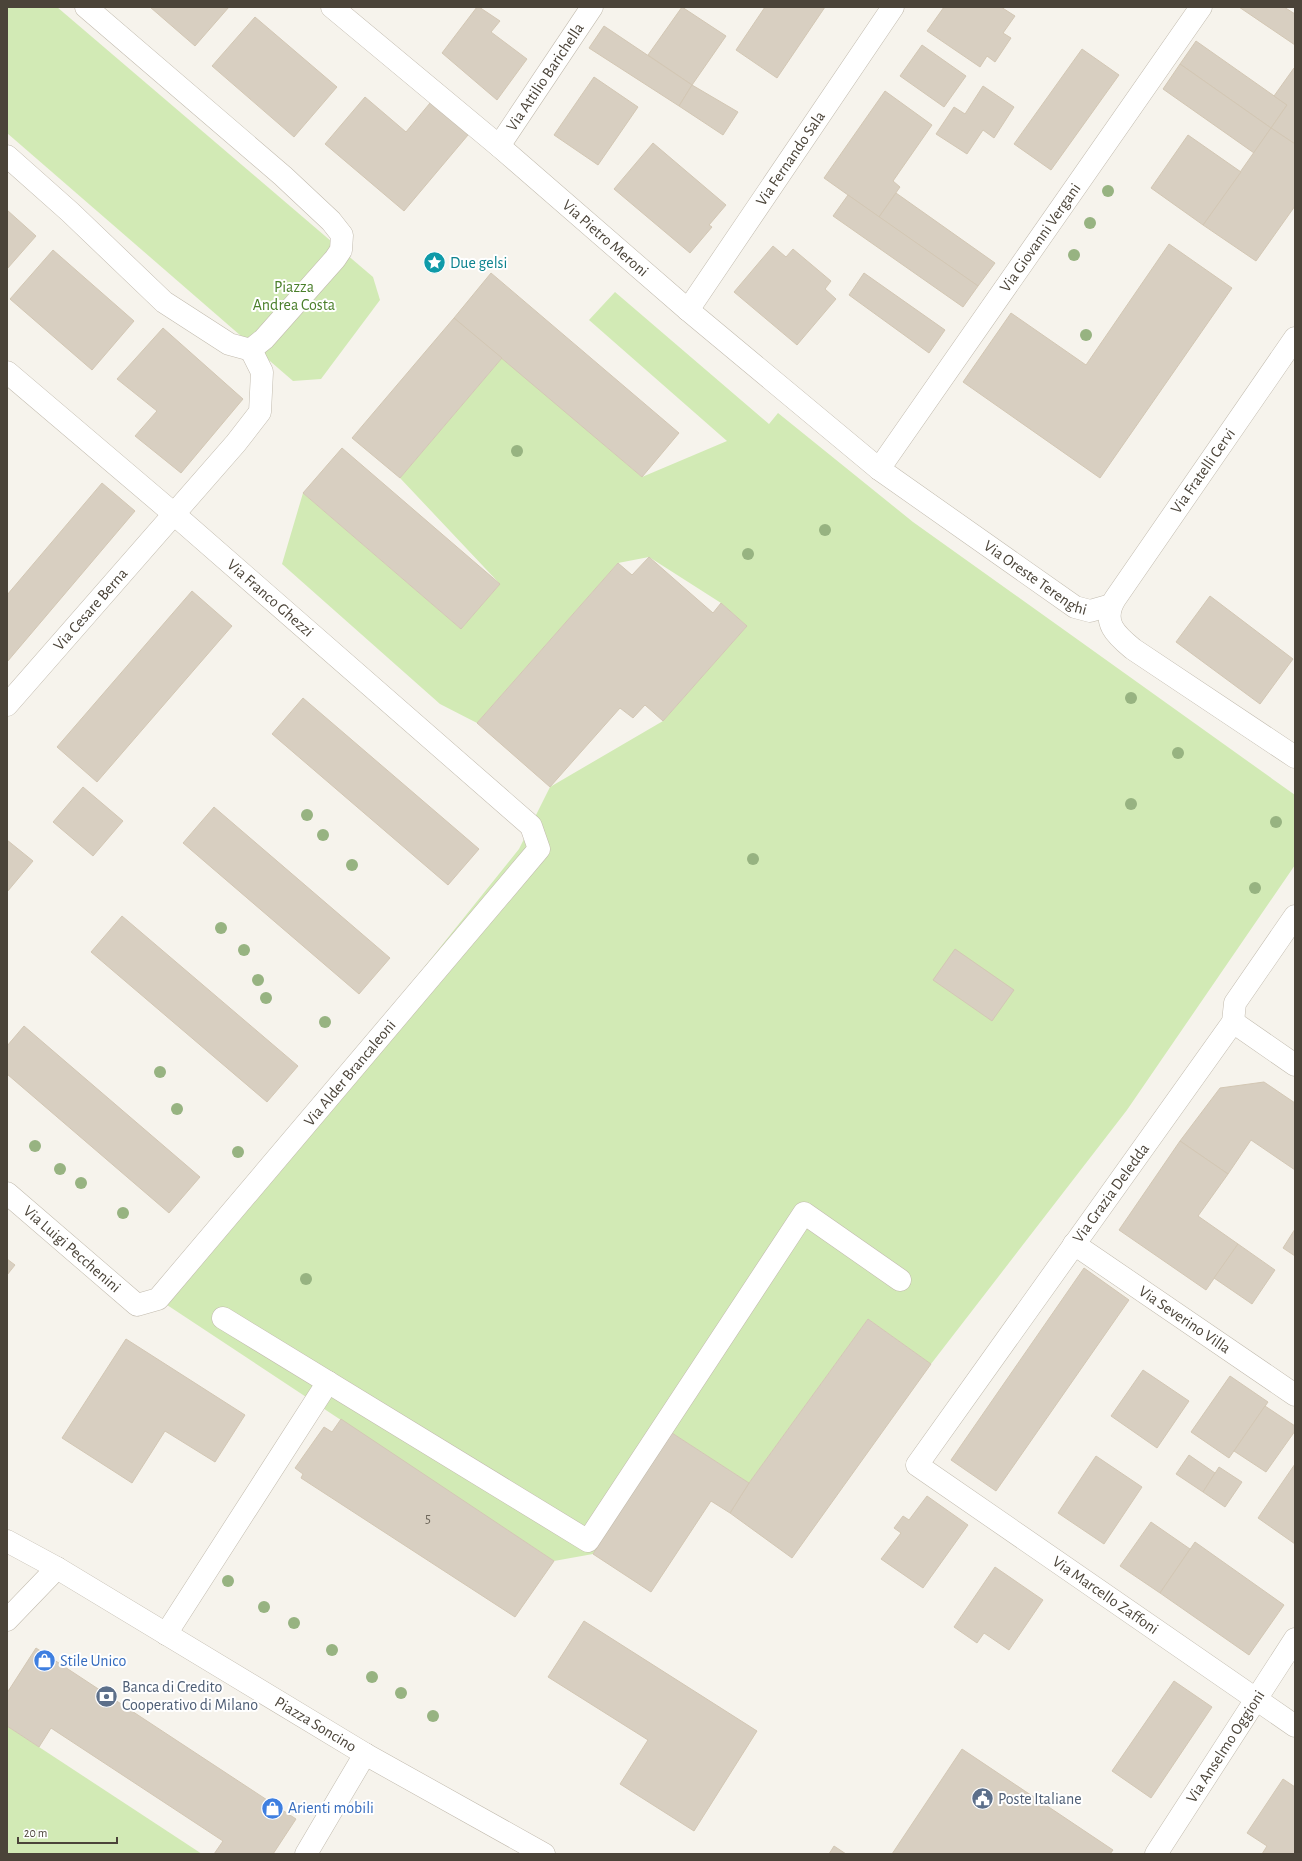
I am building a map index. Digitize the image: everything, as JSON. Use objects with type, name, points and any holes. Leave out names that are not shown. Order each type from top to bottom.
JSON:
[{"type":"street","points":[[86,7],[283,176],[331,221],[342,235],[340,250],[335,259],[264,338],[250,350]]},
{"type":"street","name":"Via Pietro Meroni","points":[[332,7],[499,146],[688,310],[879,469]]},
{"type":"street","name":"Via Attilio Barichella","points":[[499,146],[592,7]]},
{"type":"street","name":"Via Fernando Sala","points":[[688,310],[893,7]]},
{"type":"street","name":"Via Giovanni Vergani","points":[[879,469],[1201,7]]},
{"type":"street","points":[[7,156],[70,212],[164,302],[229,344],[250,350],[262,372],[260,412],[174,514]]},
{"type":"street","name":"Via Fratelli Cervi","points":[[1111,605],[1295,338]]},
{"type":"street","name":"Via Franco Ghezzi","points":[[7,372],[174,514],[531,826]]},
{"type":"street","name":"Via Oreste Terenghi","points":[[879,469],[1075,607],[1090,611],[1111,605],[1109,613],[1110,620],[1116,633],[1133,649],[1295,757]]},
{"type":"street","name":"Via Cesare Berna","points":[[7,705],[174,514]]},
{"type":"street","name":"Via Alder Brancaleoni","points":[[137,1304],[158,1300],[539,849],[531,826]]},
{"type":"street","name":"Via Grazia Deledda","points":[[917,1466],[1233,1022],[1235,1003],[1295,916]]},
{"type":"street","points":[[1233,1022],[1295,1064]]},
{"type":"street","name":"Via Luigi Pecchenini","points":[[7,1193],[137,1304]]},
{"type":"street","points":[[223,1318],[588,1542],[804,1213],[900,1280]]},
{"type":"street","name":"Via Severino Villa","points":[[1074,1244],[1295,1395]]},
{"type":"street","points":[[166,1634],[328,1382]]},
{"type":"street","name":"Via Marcello Zaffoni","points":[[917,1466],[1295,1726]]},
{"type":"street","name":"Piazza Soncino","points":[[7,1541],[57,1568],[365,1754],[544,1854]]},
{"type":"street","points":[[7,1620],[57,1568]]},
{"type":"street","name":"Via Anselmo Oggioni","points":[[1156,1854],[1295,1639]]},
{"type":"street","points":[[306,1854],[365,1754]]},
{"type":"green space","name":"Piazza Andrea Costa","points":[[7,7],[57,7],[373,277],[380,300],[321,379],[293,381],[7,133]]},
{"type":"green space","points":[[615,292],[769,424],[778,413],[913,522],[1295,795],[1295,865],[1127,1110],[931,1364],[868,1319],[749,1483],[672,1433],[593,1554],[554,1561],[158,1299],[519,849],[550,787],[663,721],[747,626],[721,603],[649,557],[618,563],[477,723],[440,704],[282,564],[303,493],[461,629],[500,584],[400,478],[502,358],[642,477],[727,441],[589,320]]},
{"type":"green space","points":[[7,1726],[202,1854],[7,1854]]},
{"type":"building","points":[[150,7],[229,7],[195,46]]},
{"type":"building","points":[[477,7],[500,21],[491,32],[527,59],[497,100],[442,53]]},
{"type":"building","points":[[682,7],[726,36],[692,85],[648,55]]},
{"type":"building","points":[[765,7],[825,7],[777,78],[736,50]]},
{"type":"building","points":[[944,7],[1001,7],[1015,16],[1003,33],[1011,38],[995,62],[987,56],[980,67],[927,31]]},
{"type":"building","points":[[1239,7],[1284,7],[1295,14],[1295,45]]},
{"type":"building","points":[[255,17],[337,87],[294,137],[212,66]]},
{"type":"building","points":[[604,26],[692,85],[679,106],[589,48]]},
{"type":"building","points":[[1196,41],[1287,105],[1271,128],[1180,64]]},
{"type":"building","points":[[922,45],[966,76],[944,107],[900,76]]},
{"type":"building","points":[[1082,49],[1119,75],[1051,170],[1014,144]]},
{"type":"building","points":[[1180,64],[1271,128],[1254,153],[1163,89]]},
{"type":"building","points":[[1294,68],[1295,144],[1271,128],[1287,105],[1274,96]]},
{"type":"building","points":[[594,77],[638,107],[598,165],[554,135]]},
{"type":"building","points":[[692,85],[738,112],[723,135],[679,106]]},
{"type":"building","points":[[983,86],[1014,107],[994,138],[983,130],[967,154],[936,134],[954,107],[965,114]]},
{"type":"building","points":[[885,91],[932,125],[893,181],[900,187],[879,217],[824,178]]},
{"type":"building","points":[[365,97],[406,132],[430,103],[468,135],[404,211],[325,144]]},
{"type":"building","points":[[1271,128],[1295,144],[1295,206],[1256,261],[1203,225]]},
{"type":"building","points":[[1188,135],[1241,172],[1203,225],[1151,188]]},
{"type":"building","points":[[653,143],[726,205],[709,225],[712,227],[690,253],[614,189]]},
{"type":"building","points":[[896,193],[995,263],[978,286],[879,217]]},
{"type":"building","points":[[848,195],[978,286],[963,307],[833,216]]},
{"type":"building","points":[[7,210],[36,236],[7,269]]},
{"type":"building","points":[[1169,244],[1232,288],[1100,478],[963,382],[1011,313],[1086,365]]},
{"type":"building","points":[[773,246],[786,257],[793,249],[831,281],[825,289],[836,299],[797,345],[734,292]]},
{"type":"building","points":[[53,250],[134,321],[92,370],[10,299]]},
{"type":"building","points":[[491,273],[679,433],[642,477],[454,318]]},
{"type":"building","points":[[864,273],[945,330],[929,353],[849,295]]},
{"type":"building","points":[[454,318],[502,358],[400,478],[352,438]]},
{"type":"building","points":[[163,328],[243,399],[181,473],[135,436],[157,411],[117,379]]},
{"type":"building","points":[[342,448],[500,584],[461,629],[303,493]]},
{"type":"building","points":[[102,483],[135,511],[7,662],[7,595]]},
{"type":"building","points":[[649,557],[713,613],[721,603],[747,626],[663,721],[645,705],[633,718],[620,708],[550,787],[477,723],[618,563],[632,575]]},
{"type":"building","points":[[192,591],[232,626],[97,782],[57,747]]},
{"type":"building","points":[[1210,596],[1293,659],[1260,704],[1176,642]]},
{"type":"building","points":[[303,698],[479,849],[448,885],[272,734]]},
{"type":"building","points":[[83,787],[123,821],[93,856],[53,822]]},
{"type":"building","points":[[214,807],[390,958],[359,994],[183,843]]},
{"type":"building","points":[[7,840],[33,861],[7,892]]},
{"type":"building","points":[[122,916],[298,1066],[267,1102],[91,952]]},
{"type":"building","points":[[955,949],[1014,990],[992,1021],[933,980]]},
{"type":"building","points":[[24,1026],[200,1177],[169,1213],[7,1074],[7,1046]]},
{"type":"building","points":[[1264,1082],[1295,1103],[1295,1170],[1251,1140],[1228,1174],[1180,1141],[1220,1088]]},
{"type":"building","points":[[1180,1141],[1228,1174],[1198,1216],[1238,1244],[1206,1290],[1119,1230]]},
{"type":"building","points":[[1295,1229],[1295,1256],[1283,1248]]},
{"type":"building","points":[[1238,1244],[1275,1270],[1252,1304],[1214,1278]]},
{"type":"building","points":[[7,1259],[15,1265],[7,1275]]},
{"type":"building","points":[[1084,1268],[1129,1300],[996,1491],[951,1460]]},
{"type":"building","points":[[868,1319],[931,1364],[792,1558],[730,1513],[749,1483]]},
{"type":"building","points":[[126,1339],[245,1415],[215,1462],[165,1431],[132,1483],[62,1438]]},
{"type":"building","points":[[1143,1370],[1189,1401],[1157,1448],[1111,1416]]},
{"type":"building","points":[[1230,1376],[1268,1402],[1229,1458],[1191,1432]]},
{"type":"building","points":[[1265,1406],[1295,1426],[1295,1431],[1266,1472],[1234,1451]]},
{"type":"building","points":[[341,1419],[554,1561],[515,1617],[301,1478],[303,1474],[295,1468],[324,1427],[332,1432]]},
{"type":"building","points":[[672,1433],[749,1483],[730,1513],[711,1501],[651,1592],[593,1554]]},
{"type":"building","points":[[1189,1455],[1215,1473],[1203,1492],[1176,1474]]},
{"type":"building","points":[[1096,1456],[1142,1487],[1104,1544],[1058,1513]]},
{"type":"building","points":[[1295,1464],[1295,1544],[1258,1518]]},
{"type":"building","points":[[1219,1467],[1242,1482],[1225,1507],[1203,1492]]},
{"type":"building","points":[[927,1496],[968,1525],[923,1588],[881,1559],[901,1533],[894,1528],[903,1516],[909,1520]]},
{"type":"building","points":[[1151,1522],[1190,1549],[1160,1593],[1120,1566]]},
{"type":"building","points":[[1195,1542],[1284,1605],[1249,1655],[1160,1593]]},
{"type":"building","points":[[995,1567],[1043,1600],[1009,1650],[984,1633],[977,1643],[954,1627]]},
{"type":"building","points":[[584,1621],[757,1731],[694,1831],[620,1784],[648,1740],[548,1677]]},
{"type":"building","points":[[36,1648],[296,1819],[273,1854],[214,1854],[223,1841],[51,1728],[39,1747],[7,1726],[7,1693]]},
{"type":"building","points":[[1174,1681],[1212,1707],[1151,1798],[1112,1771]]},
{"type":"building","name":"Poste Italiane","points":[[962,1749],[1113,1850],[1110,1854],[892,1854]]},
{"type":"building","points":[[1283,1779],[1295,1787],[1295,1854],[1262,1854],[1267,1846],[1247,1833]]},
{"type":"building","points":[[834,1846],[846,1854],[829,1854]]},
{"type":"place","name":"Due gelsi","points":[[435,263]]},
{"type":"place","name":"Stile Unico","points":[[44,1661]]},
{"type":"place","name":"Banca di Credito Cooperativo di Milano","points":[[106,1696]]},
{"type":"place","name":"Poste Italiane","points":[[983,1799]]},
{"type":"place","name":"Arienti mobili","points":[[273,1808]]}]
